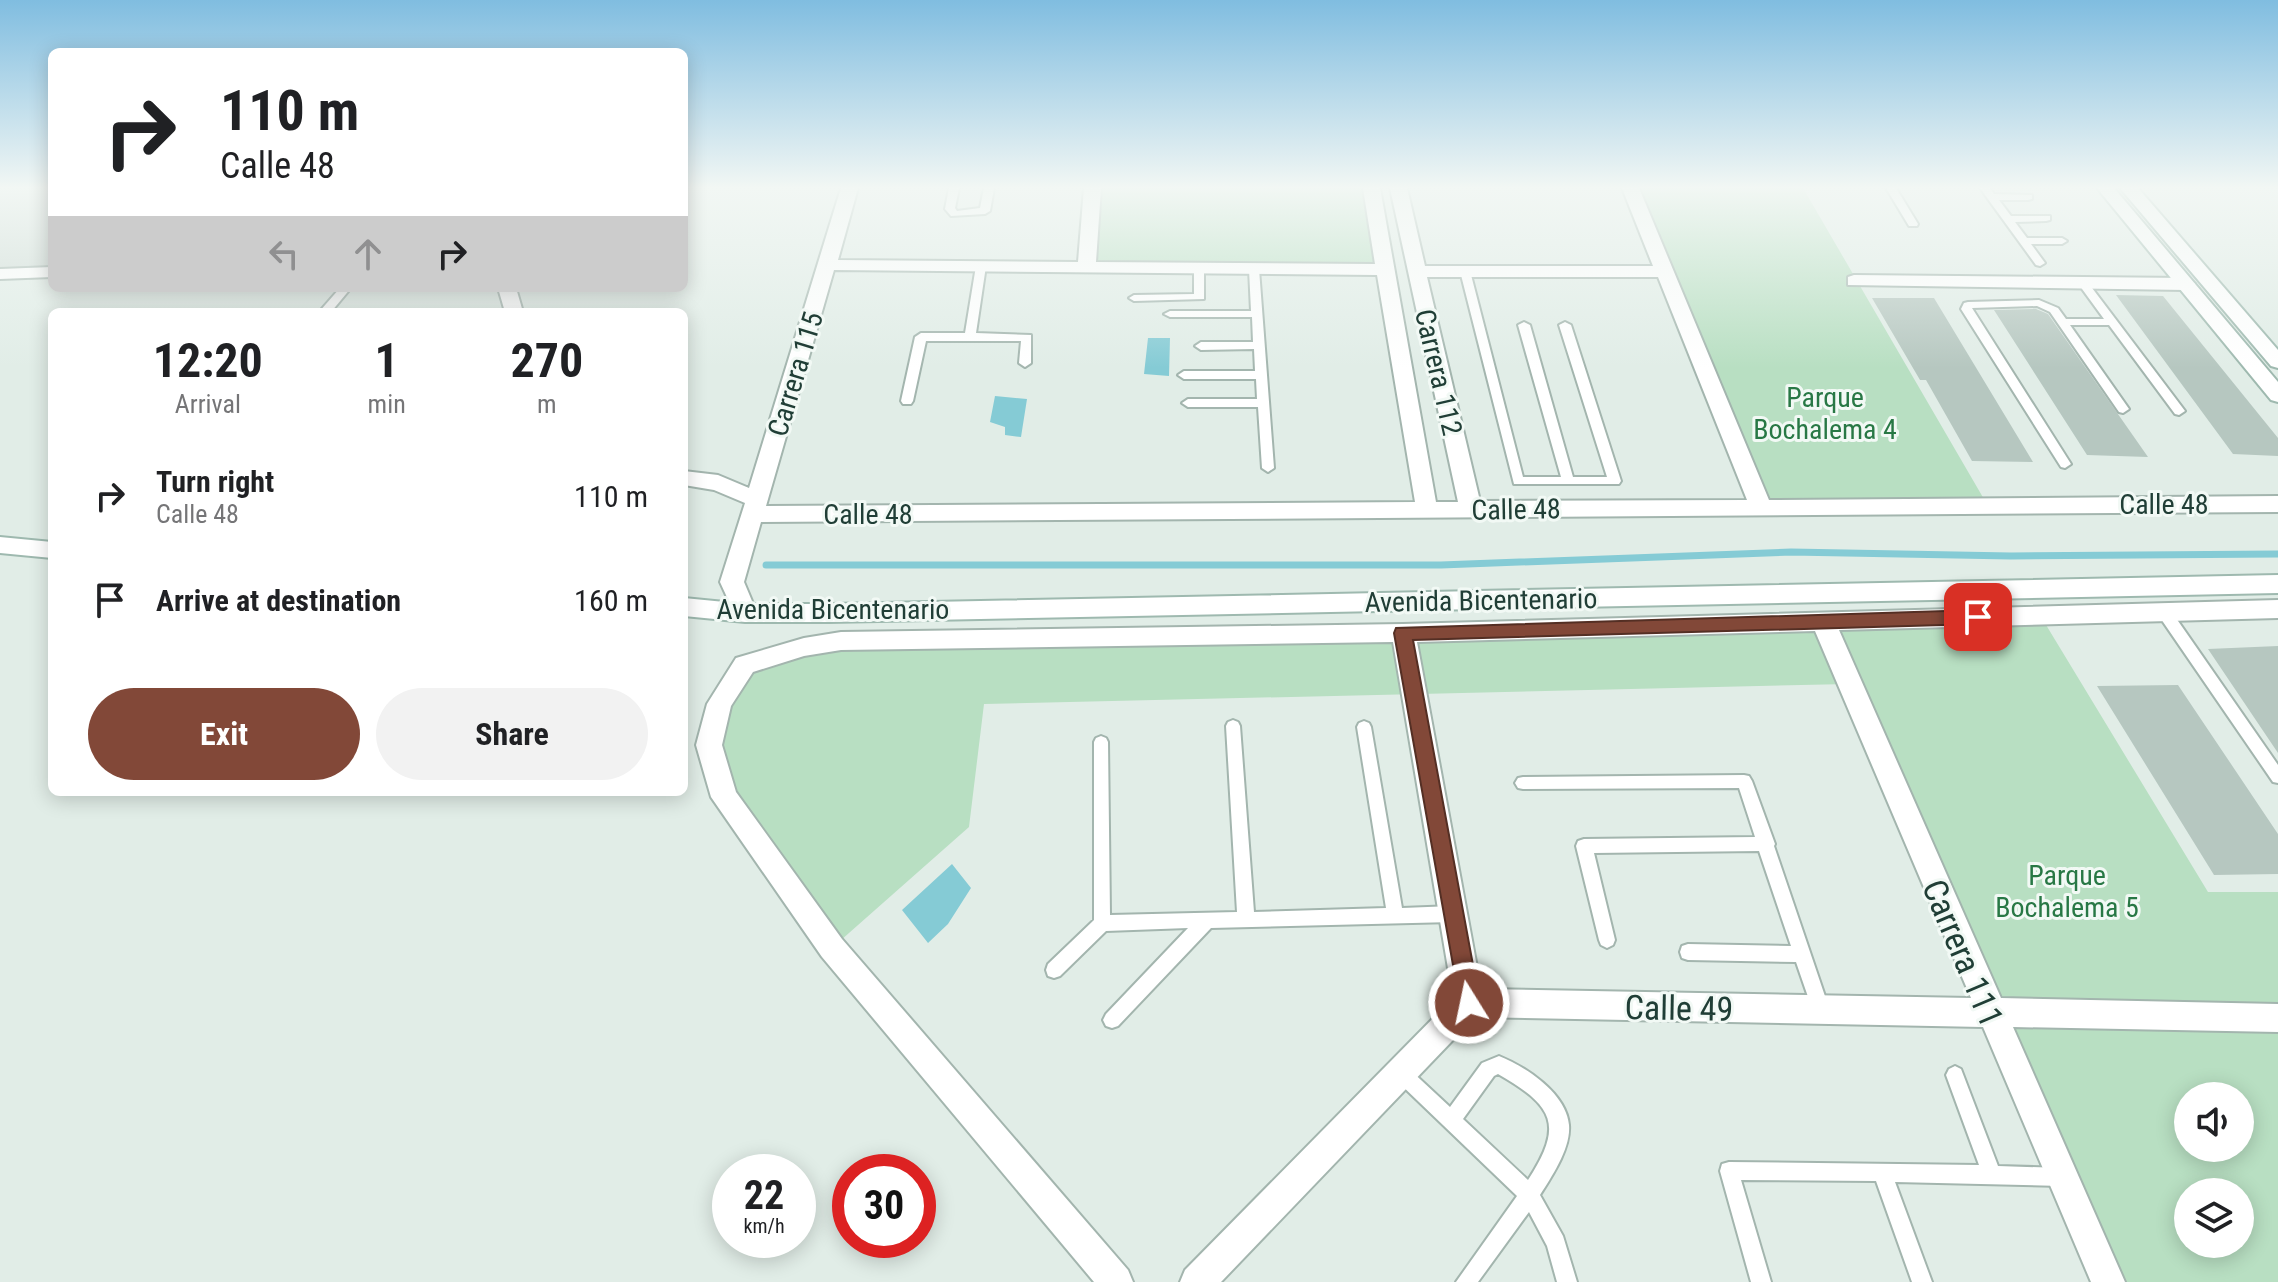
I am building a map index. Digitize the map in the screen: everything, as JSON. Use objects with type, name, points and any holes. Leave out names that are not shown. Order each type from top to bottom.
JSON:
[{"type":"street","name":"Carrera 115","points":[[745,613],[732,582],[833,248]]},
{"type":"street","points":[[1087,267],[1088,248]]},
{"type":"street","name":"Carrera 112","points":[[1381,248],[1427,510]]},
{"type":"street","name":"Carrera 112","points":[[1411,248],[1471,509]]},
{"type":"street","points":[[1656,248],[1761,507]]},
{"type":"street","points":[[2155,248],[2278,395]]},
{"type":"street","points":[[2180,248],[2278,362]]},
{"type":"street","points":[[828,265],[1385,270]]},
{"type":"street","points":[[1416,271],[1666,272]]},
{"type":"street","points":[[0,274],[48,272]]},
{"type":"street","points":[[1854,281],[2186,284]]},
{"type":"street","points":[[688,479],[718,483],[755,507]]},
{"type":"street","name":"Calle 48","points":[[755,507],[1427,510],[2278,504]]},
{"type":"street","points":[[0,545],[48,550]]},
{"type":"street","name":"Avenida Bicentenario","points":[[688,607],[745,613],[2278,584]]},
{"type":"street","points":[[1116,1282],[832,948],[724,797],[709,745],[719,704],[745,665],[804,647],[841,641],[1403,633],[2274,610]]},
{"type":"street","name":"Carrera 111","points":[[1823,621],[1990,1015],[2108,1282]]},
{"type":"street","points":[[1197,1282],[1469,1003],[1403,633]]},
{"type":"street","name":"Calle 49","points":[[1469,1003],[2278,1018]]},
{"type":"lane","points":[[2029,248],[2040,263]]},
{"type":"lane","points":[[970,337],[981,266]]},
{"type":"lane","points":[[1134,298],[1200,297],[1199,268]]},
{"type":"lane","points":[[1254,269],[1268,468]]},
{"type":"lane","points":[[1465,271],[1518,481],[1615,481],[1565,325]]},
{"type":"lane","points":[[2082,282],[2179,411]]},
{"type":"lane","points":[[328,308],[342,292]]},
{"type":"lane","points":[[2065,464],[1966,309],[1977,302],[2039,303],[2054,310],[2123,409]]},
{"type":"lane","points":[[1170,314],[1256,314]]},
{"type":"lane","points":[[2064,322],[2113,322]]},
{"type":"lane","points":[[1524,325],[1568,481]]},
{"type":"lane","points":[[907,401],[921,337],[1027,337],[1025,363]]},
{"type":"lane","points":[[1201,346],[1258,345]]},
{"type":"lane","points":[[1184,375],[1261,375]]},
{"type":"lane","points":[[1188,403],[1263,403]]},
{"type":"lane","points":[[2164,612],[2278,777]]},
{"type":"lane","points":[[1233,726],[1246,919]]},
{"type":"lane","points":[[1364,727],[1395,915]]},
{"type":"lane","points":[[1101,742],[1102,923]]},
{"type":"lane","points":[[1523,783],[1744,781],[1821,1011]]},
{"type":"lane","points":[[1607,940],[1584,846],[1767,844]]},
{"type":"lane","points":[[1054,970],[1102,923],[1453,914]]},
{"type":"lane","points":[[1112,1020],[1207,920]]},
{"type":"lane","points":[[1688,952],[1803,954]]},
{"type":"lane","points":[[1451,1121],[1488,1069],[1499,1065],[1513,1072],[1553,1108],[1561,1125],[1558,1142],[1530,1195],[1475,1277]]},
{"type":"lane","points":[[1401,1073],[1530,1195],[1556,1243],[1567,1282]]},
{"type":"lane","points":[[1955,1075],[1992,1174]]},
{"type":"lane","points":[[1761,1282],[1729,1171],[2062,1177]]},
{"type":"lane","points":[[1882,1172],[1922,1282]]},
{"type":"shaded area","points":[[0,248],[48,248],[48,272],[0,274]]},
{"type":"green space","points":[[1088,248],[1381,248],[1385,270],[1087,267]]},
{"type":"green space","name":"Parque Bochalema 4","points":[[1655,248],[1838,248],[1988,506],[1761,507]]},
{"type":"green space","name":"Parque Bochalema 5","points":[[2040,615],[2208,892],[2278,892],[2278,1282],[2108,1282],[1848,684],[984,704],[969,827],[832,948],[724,797],[719,704],[745,665],[804,647]]},
{"type":"water","points":[[1148,338],[1170,338],[1169,376],[1144,374]]},
{"type":"water","points":[[995,396],[1027,399],[1021,437],[1005,435],[1005,427],[990,422]]},
{"type":"water","points":[[952,864],[971,888],[948,924],[928,943],[902,910]]},
{"type":"building","points":[[2116,295],[2163,296],[2278,438],[2278,456],[2233,454]]},
{"type":"building","points":[[1872,298],[1934,298],[2033,462],[1972,461],[1926,380],[1920,380]]},
{"type":"building","points":[[2036,309],[2048,314],[2148,457],[2087,455],[1994,310]]},
{"type":"building","points":[[2278,646],[2278,753],[2208,649]]},
{"type":"building","points":[[2178,685],[2278,834],[2278,874],[2214,875],[2097,686]]},
{"type":"waterway","points":[[766,565],[1441,565],[1791,552],[2011,556],[2278,554]]},
{"type":"route","points":[[1469,1003],[1403,633],[1978,617]]}]
